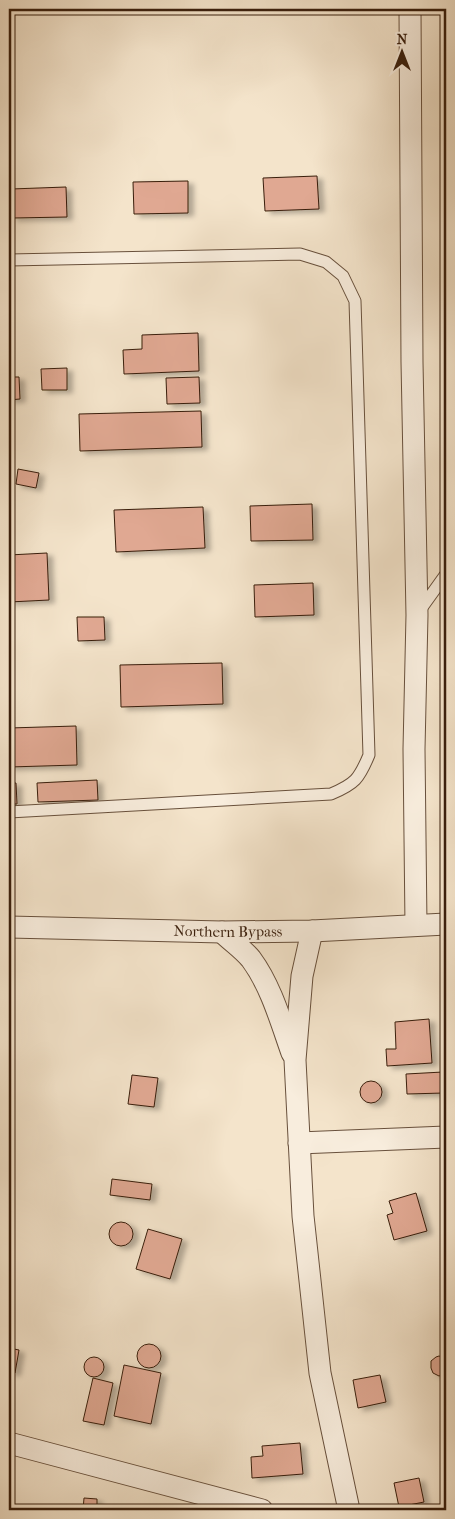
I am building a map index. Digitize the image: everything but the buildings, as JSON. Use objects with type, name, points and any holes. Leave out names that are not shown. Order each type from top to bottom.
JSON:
[{"type":"street","points":[[410,9],[412,362],[417,615],[414,749],[416,925]]},
{"type":"street","name":"Northern Bypass","points":[[9,927],[222,932],[312,931],[446,924]]},
{"type":"street","points":[[312,931],[302,976],[295,1060],[302,1216],[320,1373],[349,1510]]},
{"type":"street","points":[[222,932],[250,958],[263,980],[277,1010],[295,1060]]},
{"type":"street","points":[[299,1143],[446,1137]]},
{"type":"street","points":[[9,1444],[262,1510]]},
{"type":"lane","points":[[9,260],[300,254],[326,262],[343,276],[355,301],[369,755],[360,776],[346,788],[331,794],[9,812]]},
{"type":"lane","points":[[417,615],[446,574]]}]
